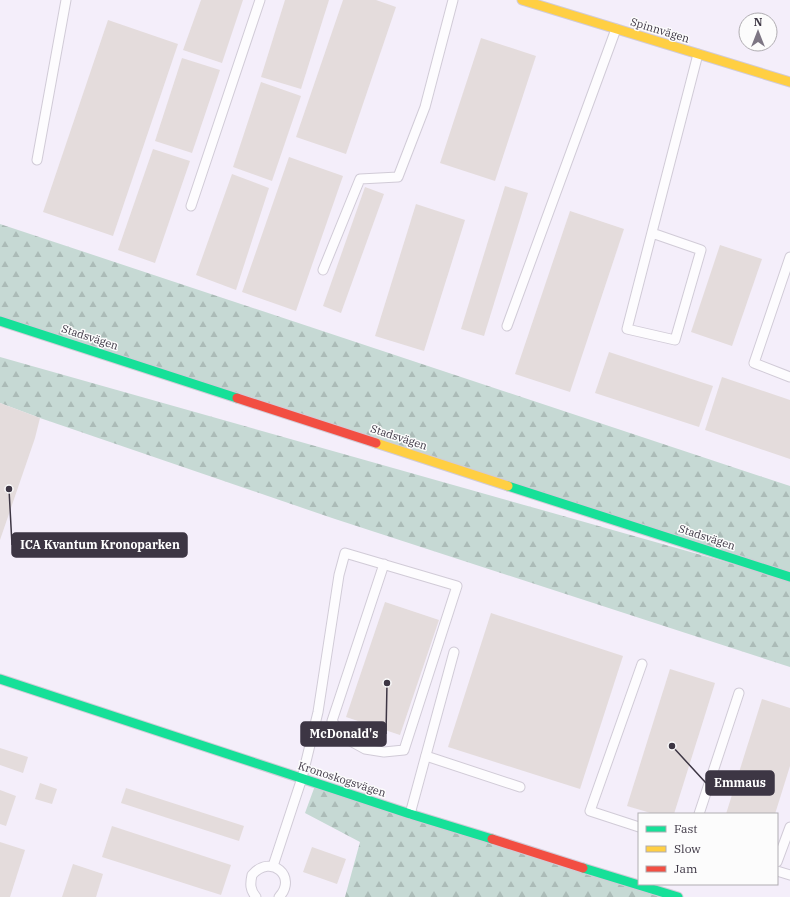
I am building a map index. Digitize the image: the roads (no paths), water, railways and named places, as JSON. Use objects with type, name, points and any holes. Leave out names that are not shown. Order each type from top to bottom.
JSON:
[{"type":"street","name":"Spinnvägen","points":[[522,0],[790,82]]},
{"type":"street","name":"Stadsvägen","points":[[0,321],[790,577]]},
{"type":"street","name":"Kronoskogsvägen","points":[[0,679],[410,814],[638,885]]},
{"type":"street","name":"Kronoskogsvägen","points":[[639,885],[678,897]]},
{"type":"lane","points":[[37,160],[66,0]]},
{"type":"lane","points":[[191,206],[260,0]]},
{"type":"lane","points":[[323,270],[360,179],[398,178],[425,107],[453,0]]},
{"type":"lane","points":[[507,326],[616,29]]},
{"type":"lane","points":[[652,233],[702,250],[675,340],[627,329],[698,54]]},
{"type":"lane","points":[[790,257],[754,363],[790,377]]},
{"type":"lane","points":[[273,866],[302,778],[318,712],[339,575],[345,552],[457,586],[404,750],[384,752],[365,749],[345,738],[332,721],[384,564]]},
{"type":"lane","points":[[410,814],[454,652]]},
{"type":"lane","points":[[638,827],[590,811],[642,664]]},
{"type":"lane","points":[[699,813],[739,693]]},
{"type":"lane","points":[[426,756],[520,787]]},
{"type":"lane","points":[[778,859],[790,827]]},
{"type":"lane","points":[[256,897],[250,887],[252,875],[261,867],[267,866],[273,866],[278,869],[285,878],[285,889],[280,897]]},
{"type":"lane","points":[[778,871],[790,875]]},
{"type":"place","name":"ICA Kvantum Kronoparken","points":[[9,489]]},
{"type":"place","name":"McDonald's","points":[[387,683]]},
{"type":"place","name":"Emmaus","points":[[672,746]]}]
